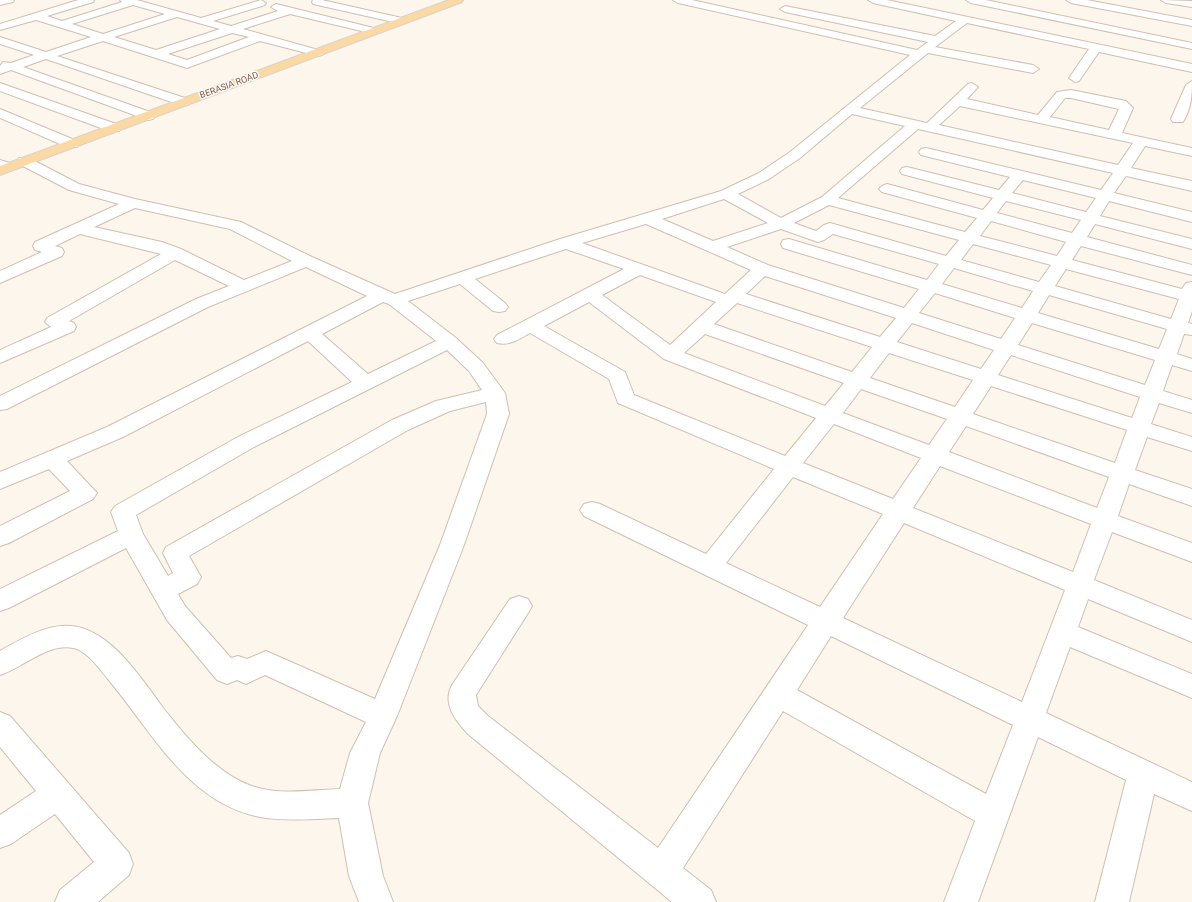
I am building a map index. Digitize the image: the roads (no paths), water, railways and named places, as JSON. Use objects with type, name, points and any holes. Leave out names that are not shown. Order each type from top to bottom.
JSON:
[{"type":"main road","name":"BERASIA ROAD","points":[[8,166],[148,116],[456,0]]},
{"type":"street","points":[[0,27],[88,0]]},
{"type":"street","points":[[248,0],[374,31]]},
{"type":"street","points":[[308,0],[402,21]]},
{"type":"street","points":[[678,0],[752,16],[930,42]]},
{"type":"street","points":[[873,0],[949,22]]},
{"type":"street","points":[[1012,8],[1026,0]]},
{"type":"street","points":[[1071,0],[1095,2],[1192,24]]},
{"type":"street","points":[[1166,0],[1191,3]]},
{"type":"street","points":[[60,24],[134,1],[318,53]]},
{"type":"street","points":[[0,2],[13,3]]},
{"type":"street","points":[[133,15],[176,2]]},
{"type":"street","points":[[0,11],[13,3]]},
{"type":"street","points":[[181,28],[261,3]]},
{"type":"street","points":[[752,16],[773,4],[1034,69]]},
{"type":"street","points":[[965,6],[1098,48],[1192,68]]},
{"type":"street","points":[[0,481],[115,432],[309,332],[388,298],[462,277],[566,243],[726,194],[764,176],[795,155],[852,110],[930,42],[965,6],[1012,8],[1192,46]]},
{"type":"street","points":[[4,66],[45,56],[194,10]]},
{"type":"street","points":[[157,54],[290,10]]},
{"type":"street","points":[[1075,78],[1098,48],[1147,14]]},
{"type":"street","points":[[35,16],[187,64],[260,37]]},
{"type":"street","points":[[82,31],[96,26]]},
{"type":"street","points":[[127,45],[147,39]]},
{"type":"street","points":[[0,40],[183,102]]},
{"type":"street","points":[[4,66],[148,116]]},
{"type":"street","points":[[1178,119],[1192,85]]},
{"type":"street","points":[[0,87],[114,128]]},
{"type":"street","points":[[711,246],[781,224],[908,155],[929,127],[972,87]]},
{"type":"street","points":[[1041,119],[1061,95],[1071,94],[1121,104],[1126,108],[1114,135]]},
{"type":"street","points":[[957,101],[1192,152]]},
{"type":"street","points":[[852,110],[1192,186]]},
{"type":"street","points":[[0,113],[72,144]]},
{"type":"street","points":[[929,127],[908,155],[907,171],[1192,244]]},
{"type":"street","points":[[662,871],[1027,316],[1140,141]]},
{"type":"street","points":[[908,155],[1019,175],[1192,217]]},
{"type":"street","points":[[8,166],[74,188],[133,203],[236,225],[306,260],[388,298],[449,342],[476,367],[495,393],[498,414],[452,546],[383,716],[365,753],[352,803],[366,876],[376,902]]},
{"type":"street","points":[[710,566],[1019,175]]},
{"type":"street","points":[[887,189],[1192,270]]},
{"type":"street","points":[[726,194],[781,224],[818,237],[830,228],[1185,328]]},
{"type":"street","points":[[827,200],[1061,262],[1191,294],[1185,328],[1166,357],[961,902]]},
{"type":"street","points":[[0,278],[56,252],[41,246],[133,203]]},
{"type":"street","points":[[647,218],[762,269],[1192,407]]},
{"type":"street","points":[[79,229],[156,246],[175,253],[243,286]]},
{"type":"street","points":[[566,243],[638,269],[884,345],[1192,444]]},
{"type":"street","points":[[789,244],[1192,365]]},
{"type":"street","points":[[0,357],[67,327],[54,322],[175,253]]},
{"type":"street","points":[[0,404],[202,303],[306,260]]},
{"type":"street","points":[[504,339],[638,269]]},
{"type":"street","points":[[671,355],[762,269]]},
{"type":"street","points":[[462,277],[499,307]]},
{"type":"street","points":[[590,294],[671,355],[828,416],[1192,553]]},
{"type":"street","points":[[529,326],[618,376],[625,399],[790,465],[1192,632]]},
{"type":"street","points":[[702,326],[1192,498]]},
{"type":"street","points":[[309,332],[366,383]]},
{"type":"street","points":[[383,716],[281,671],[266,662],[246,672],[238,666],[227,672],[176,613],[131,535],[123,512],[246,442],[449,342]]},
{"type":"street","points":[[163,591],[188,577],[175,553],[400,425],[443,406],[495,393]]},
{"type":"street","points":[[0,537],[85,493],[52,459]]},
{"type":"street","points":[[592,510],[1192,797]]},
{"type":"street","points":[[0,601],[131,535]]},
{"type":"street","points":[[519,606],[462,693],[466,711],[478,725],[699,902]]},
{"type":"street","points":[[1063,632],[1192,686]]},
{"type":"street","points":[[0,664],[42,641],[73,637],[92,645],[109,660],[162,728],[215,783],[242,798],[277,805],[352,803]]},
{"type":"street","points":[[779,694],[994,815]]},
{"type":"street","points":[[3,733],[58,794],[117,864],[72,902]]},
{"type":"street","points":[[1112,902],[1143,773]]},
{"type":"street","points":[[0,833],[58,794]]}]
